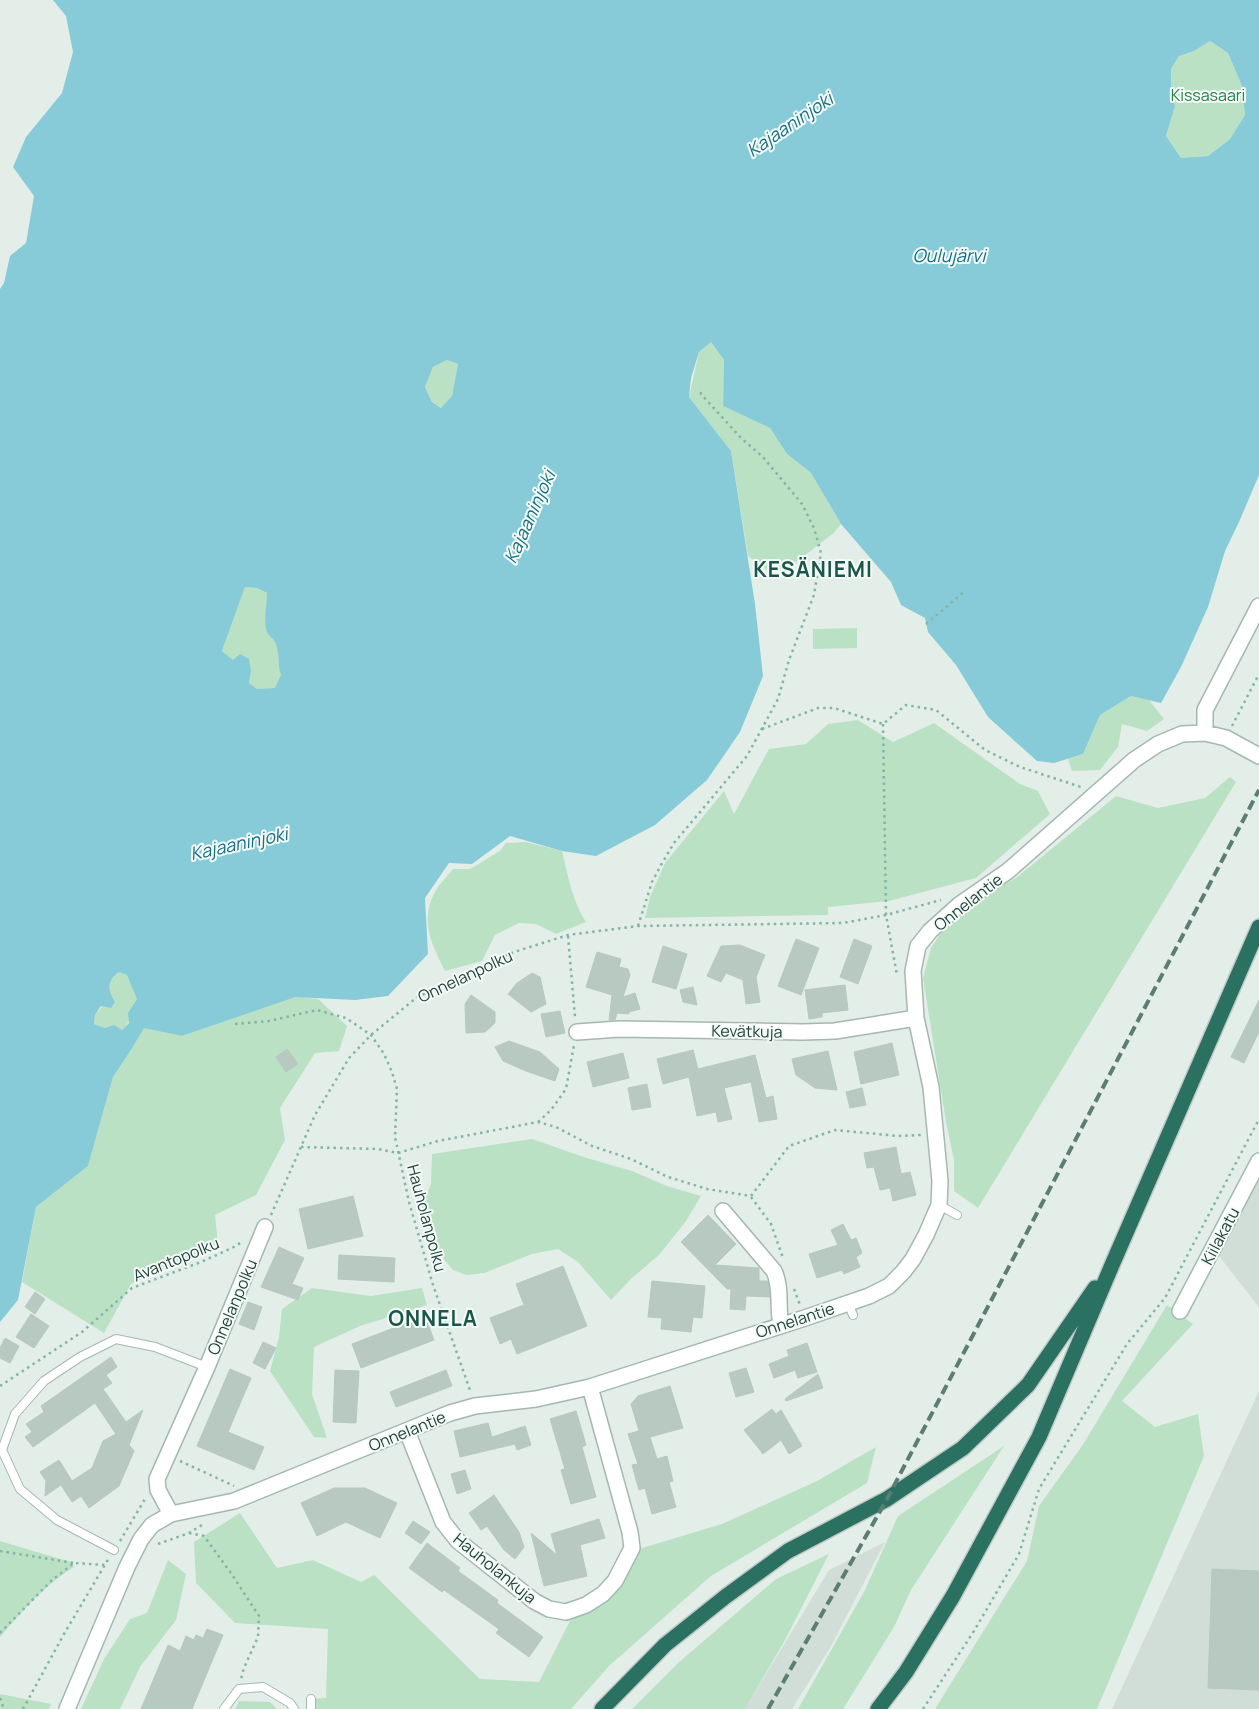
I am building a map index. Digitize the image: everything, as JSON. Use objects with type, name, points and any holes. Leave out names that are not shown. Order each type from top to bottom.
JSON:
[{"type":"highway","points":[[878,1709],[906,1672],[953,1596],[1039,1437],[1259,927]]},
{"type":"highway","points":[[602,1709],[665,1645],[788,1551],[887,1499],[963,1448],[1028,1385],[1112,1265]]},
{"type":"highway","points":[[890,1709],[906,1672]]},
{"type":"street","points":[[1205,733],[1205,710],[1259,606]]},
{"type":"street","name":"Onnelantie","points":[[67,1709],[141,1538],[152,1525],[171,1514],[234,1501],[450,1413],[475,1406],[536,1399],[590,1387],[781,1325],[850,1309],[869,1296],[889,1286],[913,1259],[939,1205],[940,1181],[936,1135],[930,1087],[916,1018],[913,971],[918,946],[930,931],[959,905],[1008,871],[1134,760],[1158,744],[1182,734],[1205,733],[1226,738],[1259,756]]},
{"type":"street","name":"Kevätkuja","points":[[577,1032],[619,1029],[769,1032],[827,1031],[916,1018]]},
{"type":"street","name":"Kiilakatu","points":[[1180,1311],[1259,1161]]},
{"type":"street","points":[[723,1211],[774,1271],[778,1280],[781,1325]]},
{"type":"street","name":"Onnelanpolku","points":[[157,1478],[207,1366],[265,1227]]},
{"type":"street","name":"Hauholankuja","points":[[407,1431],[443,1522],[458,1541],[534,1601],[549,1609],[566,1612],[586,1605],[603,1594],[615,1581],[632,1548],[630,1532],[590,1387]]},
{"type":"street","points":[[157,1478],[158,1490],[171,1514]]},
{"type":"lane","points":[[939,1205],[958,1215]]},
{"type":"lane","points":[[114,1550],[57,1520],[20,1489],[2,1450],[15,1414],[44,1381],[80,1357],[116,1339],[155,1347],[207,1366]]},
{"type":"lane","points":[[224,1709],[239,1689],[263,1687],[290,1703],[294,1709]]},
{"type":"lane","points":[[311,1699],[311,1709]]},
{"type":"path","points":[[638,926],[652,882],[674,843],[747,756],[778,699],[789,660],[814,595],[821,552],[814,528],[802,504],[763,457],[741,438],[702,394],[700,388]]},
{"type":"path","points":[[926,624],[965,591]]},
{"type":"path","points":[[1226,738],[1259,674]]},
{"type":"path","points":[[883,724],[906,705],[936,710],[978,746],[1020,767],[1077,786],[1101,789]]},
{"type":"path","points":[[761,730],[818,708],[834,708],[883,724]]},
{"type":"path","points":[[883,724],[886,915]]},
{"type":"path","name":"Onnelanpolku","points":[[265,1227],[315,1115],[349,1058],[371,1035],[416,998],[514,952],[568,935],[638,926],[843,924],[942,900]]},
{"type":"path","points":[[234,1024],[269,1021],[316,1010],[346,1018],[371,1035]]},
{"type":"path","name":"Hauholanpolku","points":[[371,1035],[384,1054],[392,1072],[397,1090],[395,1137],[409,1202],[433,1285],[465,1372],[475,1406]]},
{"type":"path","points":[[923,1709],[974,1631],[1019,1554],[1039,1489],[1127,1344],[1164,1298],[1259,1119]]},
{"type":"path","points":[[301,1146],[378,1149],[398,1153],[438,1141],[538,1122],[556,1127],[592,1146],[631,1159],[668,1177],[707,1188],[751,1196],[789,1146],[835,1130],[898,1136],[936,1135]]},
{"type":"path","name":"Avantopolku","points":[[0,1386],[82,1332],[132,1288],[232,1248],[265,1227]]},
{"type":"path","points":[[167,1455],[251,1494]]},
{"type":"path","points":[[23,1709],[64,1634],[157,1478]]},
{"type":"path","points":[[127,1530],[156,1544],[189,1533],[210,1520]]},
{"type":"path","points":[[189,1533],[204,1536],[259,1616],[258,1637],[244,1668],[239,1689]]},
{"type":"path","points":[[0,1552],[74,1563],[106,1565]]},
{"type":"path","points":[[0,1633],[51,1581],[74,1563]]},
{"type":"path","points":[[0,1698],[4,1709]]},
{"type":"shaded area","points":[[1259,1179],[1259,1307],[1219,1256]]},
{"type":"shaded area","points":[[1259,1391],[1259,1709],[1112,1709]]},
{"type":"shaded area","points":[[885,1542],[830,1648],[792,1709],[745,1709],[829,1570]]},
{"type":"green space","name":"Kissasaari","points":[[1210,41],[1228,53],[1242,86],[1245,115],[1230,139],[1208,156],[1181,158],[1166,136],[1175,106],[1171,84],[1171,69],[1179,56],[1194,51]]},
{"type":"green space","points":[[711,342],[724,360],[723,406],[770,428],[787,454],[811,473],[841,524],[834,533],[791,566],[770,572],[748,556],[731,451],[689,397],[699,352]]},
{"type":"green space","points":[[447,360],[458,364],[452,396],[442,408],[432,402],[425,387],[433,367]]},
{"type":"green space","points":[[245,587],[257,588],[267,593],[268,608],[282,675],[275,688],[257,690],[249,683],[251,671],[222,651]]},
{"type":"green space","points":[[857,628],[857,648],[813,649],[813,629]]},
{"type":"green space","points":[[1131,696],[1149,700],[1164,719],[1147,731],[1122,724],[1118,747],[1100,770],[1072,771],[1068,759],[1083,754],[1100,715]]},
{"type":"green space","points":[[858,720],[893,742],[934,723],[1020,784],[1038,791],[1050,814],[976,878],[889,901],[828,907],[828,915],[645,918],[650,897],[665,863],[724,791],[734,814],[769,749],[806,744],[828,724]]},
{"type":"green space","points":[[1230,777],[1236,782],[978,1208],[954,1191],[954,1160],[946,1122],[923,978],[931,948],[944,929],[977,900],[1016,878],[1116,796],[1158,808],[1205,798]]},
{"type":"green space","points":[[526,842],[562,851],[574,896],[586,922],[556,934],[536,924],[519,923],[495,935],[482,961],[445,971],[435,951],[429,931],[428,911],[436,890],[453,869],[470,869],[500,851],[506,843]]},
{"type":"green space","points":[[119,972],[127,975],[138,999],[126,1026],[122,1030],[105,1028],[94,1024],[95,1015],[111,996],[110,983]]},
{"type":"green space","points":[[295,996],[318,999],[347,1026],[339,1051],[315,1053],[280,1108],[285,1140],[256,1195],[215,1215],[218,1244],[131,1284],[104,1333],[22,1282],[36,1207],[88,1166],[113,1077],[144,1027],[182,1036]]},
{"type":"green space","points":[[532,1139],[632,1171],[667,1186],[701,1196],[686,1221],[659,1255],[632,1278],[611,1300],[578,1262],[558,1249],[532,1254],[484,1273],[466,1275],[453,1270],[438,1252],[423,1218],[422,1206],[431,1184],[432,1154]]},
{"type":"green space","points":[[312,1288],[371,1296],[422,1288],[427,1305],[360,1326],[314,1347],[312,1394],[327,1438],[314,1437],[270,1371],[279,1337],[282,1309]]},
{"type":"green space","points":[[1167,1305],[1193,1324],[1122,1401],[1155,1427],[1198,1414],[1204,1456],[1097,1709],[935,1709],[1027,1561],[1039,1506],[1084,1443]]},
{"type":"green space","points":[[1004,1446],[911,1590],[894,1627],[843,1709],[798,1709],[865,1590],[898,1516]]},
{"type":"green space","points":[[876,1447],[867,1483],[711,1576],[609,1666],[571,1709],[314,1709],[311,1699],[326,1698],[328,1629],[235,1623],[196,1583],[194,1542],[240,1513],[277,1568],[313,1560],[361,1582],[374,1575],[480,1679],[539,1682],[571,1619],[595,1607],[639,1549],[722,1524],[817,1481]]},
{"type":"green space","points":[[0,1541],[74,1563],[71,1566],[75,1566],[44,1590],[0,1637]]},
{"type":"green space","points":[[829,1554],[785,1640],[745,1709],[632,1709],[678,1663],[776,1579]]},
{"type":"green space","points":[[168,1560],[186,1574],[176,1620],[140,1667],[120,1709],[81,1709],[104,1659],[130,1619],[147,1613]]},
{"type":"green space","points":[[0,1694],[51,1704],[49,1709],[0,1709]]},
{"type":"green space","points":[[239,1701],[270,1702],[277,1709],[235,1709]]},
{"type":"water","name":"Oulujärvi","points":[[53,0],[1259,0],[1259,475],[1225,551],[1208,607],[1181,667],[1161,703],[1131,696],[1100,715],[1083,754],[1054,763],[1037,761],[988,717],[956,665],[928,632],[925,618],[901,605],[891,582],[841,524],[811,473],[787,454],[770,428],[723,406],[724,360],[711,342],[699,352],[691,378],[689,397],[731,451],[755,604],[763,676],[740,732],[707,780],[655,825],[596,856],[562,851],[510,836],[472,864],[449,863],[425,898],[428,954],[388,996],[355,1000],[295,997],[182,1036],[144,1028],[113,1077],[88,1166],[36,1207],[18,1300],[0,1322],[0,289],[4,283],[10,256],[26,243],[34,196],[13,167],[26,137],[62,93],[73,52],[66,16]],"holes":[[[1210,41],[1228,53],[1242,86],[1245,115],[1230,139],[1208,156],[1181,158],[1166,136],[1175,106],[1171,84],[1171,69],[1179,56],[1194,51]],[[447,360],[458,364],[452,396],[441,408],[432,402],[425,387],[433,367]],[[245,587],[257,588],[267,593],[266,628],[276,644],[281,675],[275,688],[257,689],[249,683],[251,671],[249,659],[240,654],[233,660],[222,651]],[[119,972],[127,975],[137,999],[128,1013],[129,1023],[122,1030],[114,1025],[105,1028],[94,1024],[95,1015],[101,1006],[111,1008],[115,1002],[110,990],[110,982]]]},
{"type":"building","points":[[796,939],[819,948],[801,995],[778,986]]},
{"type":"building","points":[[854,939],[872,946],[858,984],[840,977]]},
{"type":"building","points":[[740,945],[765,955],[756,977],[760,1002],[746,1004],[743,980],[726,973],[721,982],[707,976],[721,946]]},
{"type":"building","points":[[663,946],[687,954],[676,989],[652,982]]},
{"type":"building","points":[[597,952],[621,959],[619,967],[628,969],[630,975],[623,997],[635,993],[640,1009],[629,1012],[629,1014],[617,1013],[615,1020],[609,1020],[612,995],[586,987]]},
{"type":"building","points":[[532,973],[540,977],[546,1004],[531,1012],[508,994],[517,983]]},
{"type":"building","points":[[845,985],[848,1010],[822,1013],[822,1017],[809,1019],[805,990]]},
{"type":"building","points":[[693,987],[697,1005],[683,1002],[680,990]]},
{"type":"building","points":[[471,995],[495,1012],[495,1023],[485,1032],[466,1033],[465,1004]]},
{"type":"building","points":[[1259,1000],[1259,1032],[1244,1063],[1231,1057]]},
{"type":"building","points":[[560,1011],[565,1033],[546,1037],[541,1014]]},
{"type":"building","points":[[509,1041],[540,1052],[559,1069],[555,1081],[503,1061],[495,1047]]},
{"type":"building","points":[[892,1043],[899,1075],[861,1084],[854,1052]]},
{"type":"building","points":[[287,1049],[298,1064],[286,1072],[276,1057]]},
{"type":"building","points":[[693,1050],[698,1069],[755,1055],[766,1098],[773,1096],[777,1119],[759,1122],[751,1082],[724,1088],[732,1119],[718,1122],[716,1112],[697,1116],[689,1077],[663,1084],[657,1059]]},
{"type":"building","points":[[828,1051],[837,1090],[815,1088],[796,1075],[792,1059]]},
{"type":"building","points":[[623,1053],[629,1078],[593,1087],[587,1062]]},
{"type":"building","points":[[647,1084],[651,1107],[632,1110],[628,1088]]},
{"type":"building","points":[[862,1088],[866,1105],[850,1108],[846,1092]]},
{"type":"building","points":[[896,1147],[901,1174],[910,1172],[916,1195],[893,1201],[890,1188],[880,1190],[874,1167],[867,1168],[864,1153]]},
{"type":"building","points":[[353,1196],[363,1236],[308,1249],[299,1209]]},
{"type":"building","points":[[708,1215],[736,1244],[715,1265],[759,1268],[759,1281],[768,1281],[770,1297],[746,1296],[745,1310],[730,1309],[731,1289],[727,1289],[681,1242]]},
{"type":"building","points":[[843,1224],[851,1240],[856,1238],[862,1253],[856,1257],[860,1267],[844,1274],[842,1270],[817,1278],[809,1254],[838,1245],[831,1230]]},
{"type":"building","points":[[279,1247],[304,1258],[292,1284],[303,1288],[298,1300],[261,1287]]},
{"type":"building","points":[[339,1255],[395,1258],[394,1282],[338,1279]]},
{"type":"building","points":[[563,1266],[587,1326],[517,1354],[511,1339],[500,1344],[490,1318],[524,1305],[516,1284]]},
{"type":"building","points":[[652,1281],[705,1286],[702,1318],[693,1317],[691,1332],[661,1329],[662,1318],[648,1317]]},
{"type":"building","points":[[35,1292],[45,1299],[35,1314],[25,1307]]},
{"type":"building","points":[[248,1302],[262,1307],[254,1330],[239,1324]]},
{"type":"building","points":[[31,1314],[49,1326],[34,1348],[16,1337]]},
{"type":"building","points":[[425,1316],[434,1340],[361,1368],[352,1344]]},
{"type":"building","points":[[5,1338],[19,1346],[10,1363],[0,1358],[0,1348]]},
{"type":"building","points":[[263,1342],[276,1348],[265,1369],[253,1363]]},
{"type":"building","points":[[807,1343],[817,1372],[798,1378],[795,1370],[774,1378],[769,1364],[789,1356],[787,1350]]},
{"type":"building","points":[[111,1357],[117,1367],[106,1375],[112,1383],[103,1389],[126,1422],[143,1410],[129,1445],[134,1451],[119,1486],[89,1508],[81,1496],[72,1502],[61,1485],[45,1496],[46,1481],[40,1472],[59,1460],[72,1481],[92,1468],[103,1441],[116,1434],[95,1403],[33,1447],[25,1437],[32,1432],[26,1424],[44,1412],[41,1406]]},
{"type":"building","points":[[746,1368],[754,1392],[736,1397],[729,1373]]},
{"type":"building","points":[[230,1369],[251,1378],[228,1432],[264,1447],[254,1470],[197,1446]]},
{"type":"building","points":[[335,1370],[359,1371],[356,1423],[333,1422]]},
{"type":"building","points":[[446,1370],[452,1386],[396,1407],[390,1392]]},
{"type":"building","points":[[818,1374],[823,1388],[786,1401],[785,1399]]},
{"type":"building","points":[[670,1386],[683,1428],[650,1437],[657,1459],[667,1456],[673,1481],[669,1482],[676,1507],[652,1514],[645,1488],[639,1490],[632,1465],[638,1464],[628,1434],[639,1431],[631,1404],[638,1396]]},
{"type":"building","points":[[772,1409],[776,1414],[781,1410],[802,1446],[789,1454],[781,1440],[763,1454],[744,1430]]},
{"type":"building","points":[[576,1411],[586,1445],[582,1447],[596,1497],[571,1504],[561,1470],[565,1469],[550,1419]]},
{"type":"building","points":[[488,1423],[492,1437],[525,1426],[531,1445],[517,1450],[515,1444],[460,1457],[454,1431]]},
{"type":"building","points":[[465,1470],[471,1489],[457,1494],[451,1474]]},
{"type":"building","points":[[334,1488],[365,1488],[397,1503],[380,1538],[346,1522],[317,1536],[301,1503]]},
{"type":"building","points":[[494,1495],[519,1532],[524,1547],[515,1559],[504,1550],[487,1526],[481,1530],[469,1513]]},
{"type":"building","points":[[599,1519],[605,1538],[580,1545],[587,1576],[544,1586],[531,1533],[557,1555],[551,1534]]},
{"type":"building","points":[[413,1521],[430,1532],[421,1544],[405,1533]]},
{"type":"building","points":[[427,1543],[460,1568],[458,1571],[498,1600],[497,1603],[543,1637],[529,1657],[496,1633],[499,1629],[409,1568]]},
{"type":"building","points":[[1212,1569],[1259,1571],[1259,1690],[1208,1688]]},
{"type":"building","points":[[207,1629],[223,1635],[192,1709],[141,1709],[168,1645],[180,1651],[186,1636],[194,1640],[196,1635],[203,1638]]},
{"type":"railway","points":[[768,1709],[887,1499],[1259,790]]},
{"type":"district","name":"KESÄNIEMI","points":[[813,570]]},
{"type":"district","name":"ONNELA","points":[[433,1319]]},
{"type":"water label","name":"Kajaaninjoki","points":[[790,125]]},
{"type":"water label","name":"Kajaaninjoki","points":[[530,517]]},
{"type":"water label","name":"Kajaaninjoki","points":[[239,844]]}]
